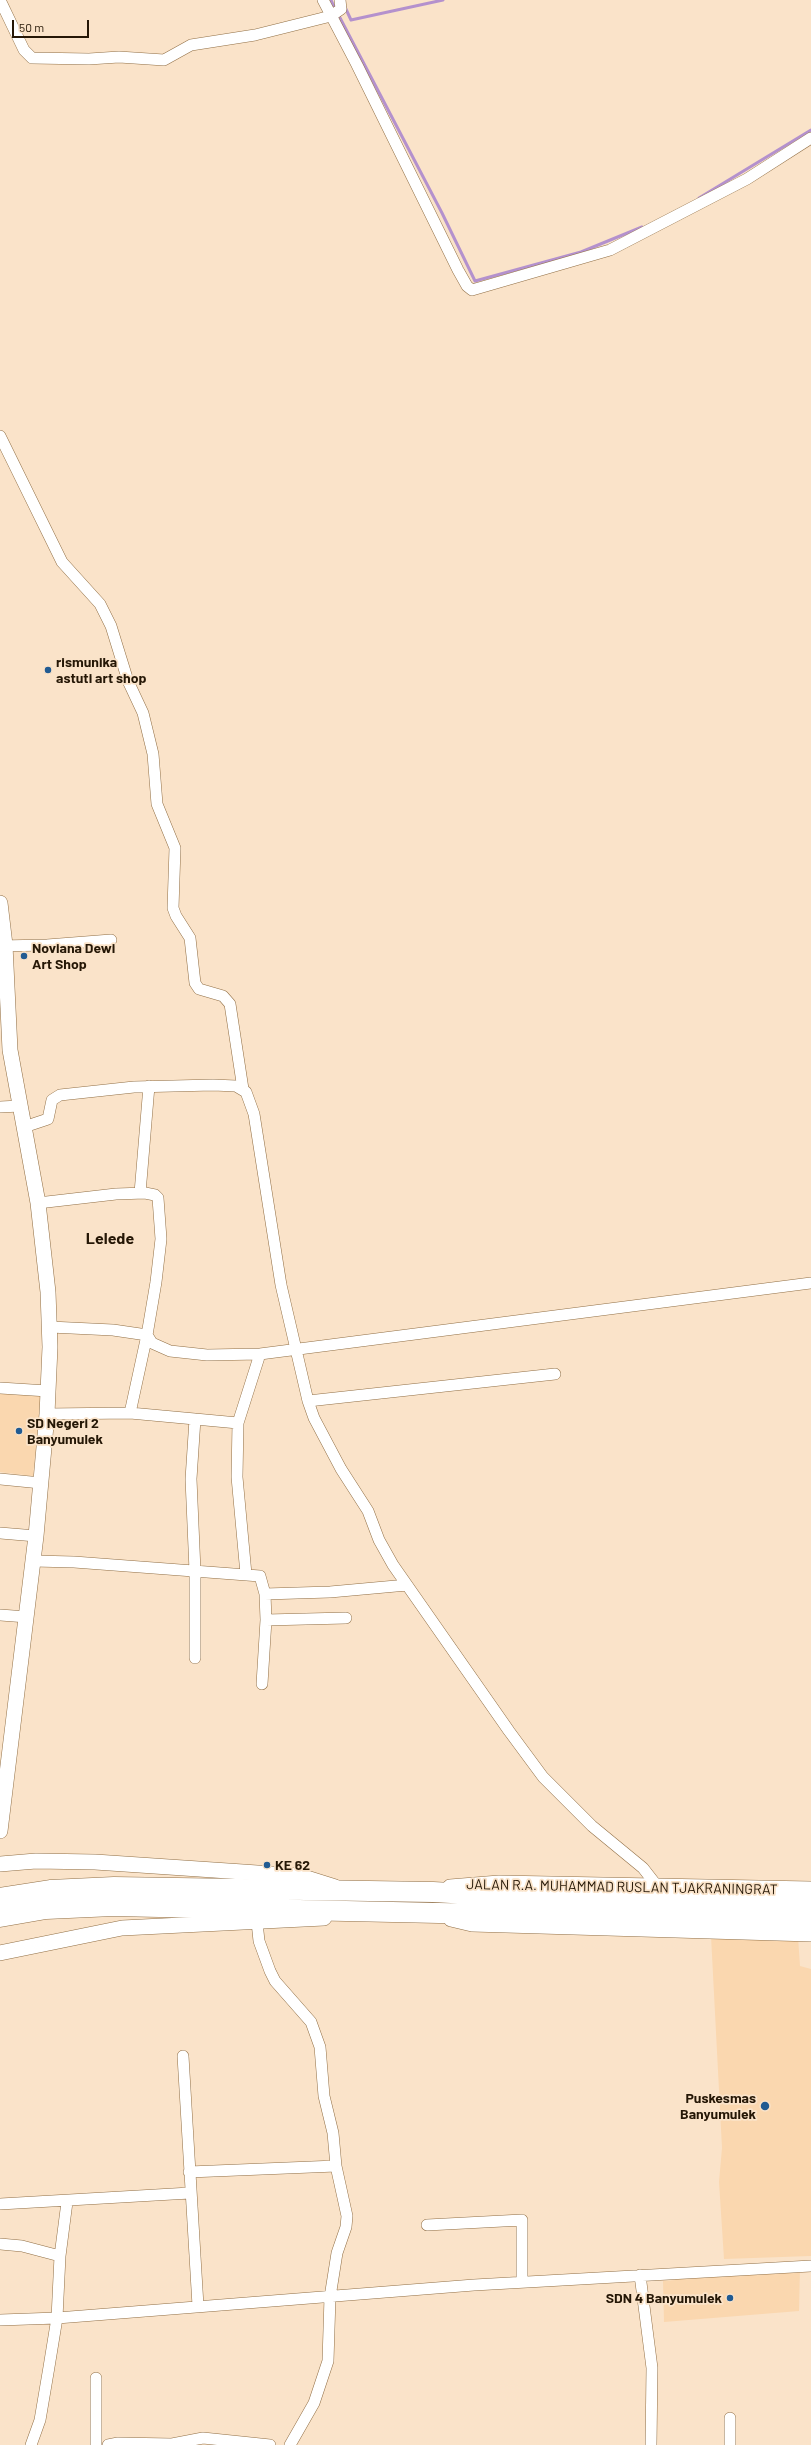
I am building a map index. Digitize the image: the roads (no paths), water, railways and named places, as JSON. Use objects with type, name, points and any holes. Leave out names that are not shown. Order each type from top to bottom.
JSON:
[{"type":"highway","name":"JALAN R.A. MUHAMMAD RUSLAN TJAKRANINGRAT","points":[[0,1898],[50,1890],[98,1887],[434,1892],[487,1895],[811,1902]]},
{"type":"highway","name":"JALAN R.A. MUHAMMAD RUSLAN TJAKRANINGRAT","points":[[0,1917],[29,1911],[86,1906],[811,1921]]},
{"type":"street","points":[[0,0],[4,17],[26,53],[32,58],[39,59],[120,57],[164,60],[195,43],[255,35],[336,10]]},
{"type":"street","points":[[323,0],[336,10],[358,65],[458,270],[467,286],[475,289],[610,250],[747,179],[811,138]]},
{"type":"street","points":[[0,436],[62,562],[100,604],[111,626],[128,681],[144,713],[153,754],[157,804],[174,848],[173,908],[176,916],[190,938],[196,983],[199,989],[223,996],[230,1004],[243,1089],[249,1096],[252,1109],[281,1285],[297,1348],[308,1401],[341,1469],[368,1511],[383,1548],[407,1585],[543,1777],[592,1826],[643,1868],[657,1886]]},
{"type":"street","points":[[0,903],[10,1050],[38,1203],[50,1327],[47,1414],[34,1561],[0,1831]]},
{"type":"street","points":[[2,946],[47,945],[111,940]]},
{"type":"street","points":[[24,1127],[48,1119],[51,1102],[55,1096],[149,1086],[230,1085],[243,1089]]},
{"type":"street","points":[[140,1194],[149,1086]]},
{"type":"street","points":[[0,1107],[20,1106]]},
{"type":"street","points":[[38,1203],[81,1197],[140,1194],[157,1196],[160,1211],[161,1239],[147,1335],[130,1413]]},
{"type":"street","points":[[50,1327],[113,1330],[147,1335],[152,1343],[170,1352],[207,1355],[260,1354],[297,1348],[811,1283]]},
{"type":"street","points":[[246,1574],[237,1477],[238,1423],[260,1354]]},
{"type":"street","points":[[308,1401],[555,1374]]},
{"type":"street","points":[[0,1388],[48,1391]]},
{"type":"street","points":[[47,1414],[130,1413],[238,1423]]},
{"type":"street","points":[[195,1419],[190,1479],[195,1571],[195,1658]]},
{"type":"street","points":[[0,1479],[41,1483]]},
{"type":"street","points":[[0,1533],[36,1536]]},
{"type":"street","points":[[34,1561],[74,1562],[260,1576],[265,1594],[266,1620],[262,1684]]},
{"type":"street","points":[[265,1594],[330,1592],[407,1585]]},
{"type":"street","points":[[0,1614],[27,1617]]},
{"type":"street","points":[[266,1620],[346,1618]]},
{"type":"street","name":"JALAN R.A. MUHAMMAD RUSLAN TJAKRANINGRAT","points":[[0,1864],[36,1861],[95,1862],[300,1876],[345,1891]]},
{"type":"street","name":"JALAN R.A. MUHAMMAD RUSLAN TJAKRANINGRAT","points":[[434,1892],[467,1884],[499,1883],[811,1890]]},
{"type":"street","name":"JALAN R.A. MUHAMMAD RUSLAN TJAKRANINGRAT","points":[[0,1953],[122,1928],[312,1920],[352,1912]]},
{"type":"street","name":"JALAN R.A. MUHAMMAD RUSLAN TJAKRANINGRAT","points":[[436,1914],[472,1924],[811,1934]]},
{"type":"street","points":[[258,1922],[259,1941],[272,1976],[311,2022],[320,2046],[324,2096],[333,2133],[336,2166],[347,2221],[337,2252],[330,2297],[330,2347],[325,2375],[314,2403],[290,2445]]},
{"type":"street","points":[[183,2056],[190,2193],[198,2306]]},
{"type":"street","points":[[190,2172],[336,2166]]},
{"type":"street","points":[[0,2204],[67,2202],[125,2196],[190,2193]]},
{"type":"street","points":[[31,2445],[40,2420],[57,2318],[60,2256],[67,2202]]},
{"type":"street","points":[[427,2225],[522,2220],[522,2282]]},
{"type":"street","points":[[0,2244],[31,2248],[60,2256]]},
{"type":"street","points":[[0,2320],[57,2318],[522,2282],[811,2266]]},
{"type":"street","points":[[640,2275],[652,2368],[651,2445]]},
{"type":"street","points":[[96,2378],[96,2445]]},
{"type":"street","points":[[730,2418],[730,2445]]},
{"type":"street","points":[[108,2445],[118,2443],[172,2444],[203,2438],[270,2445]]},
{"type":"waterway","points":[[331,0],[335,9]]},
{"type":"waterway","points":[[345,7],[351,20],[443,0]]},
{"type":"waterway","points":[[338,14],[442,213],[475,281],[581,252],[642,227]]},
{"type":"waterway","points":[[699,198],[811,130]]},
{"type":"place","name":"rismunika astuti art shop","points":[[48,670]]},
{"type":"place","name":"Noviana Dewi Art Shop","points":[[24,956]]},
{"type":"place","name":"SD Negeri 2 Banyumulek","points":[[19,1431]]},
{"type":"place","name":"KE 62","points":[[267,1865]]},
{"type":"place","name":"Puskesmas Banyumulek","points":[[765,2106]]},
{"type":"place","name":"SDN 4 Banyumulek","points":[[730,2298]]},
{"type":"district","name":"Lelede","points":[[110,1239]]}]
